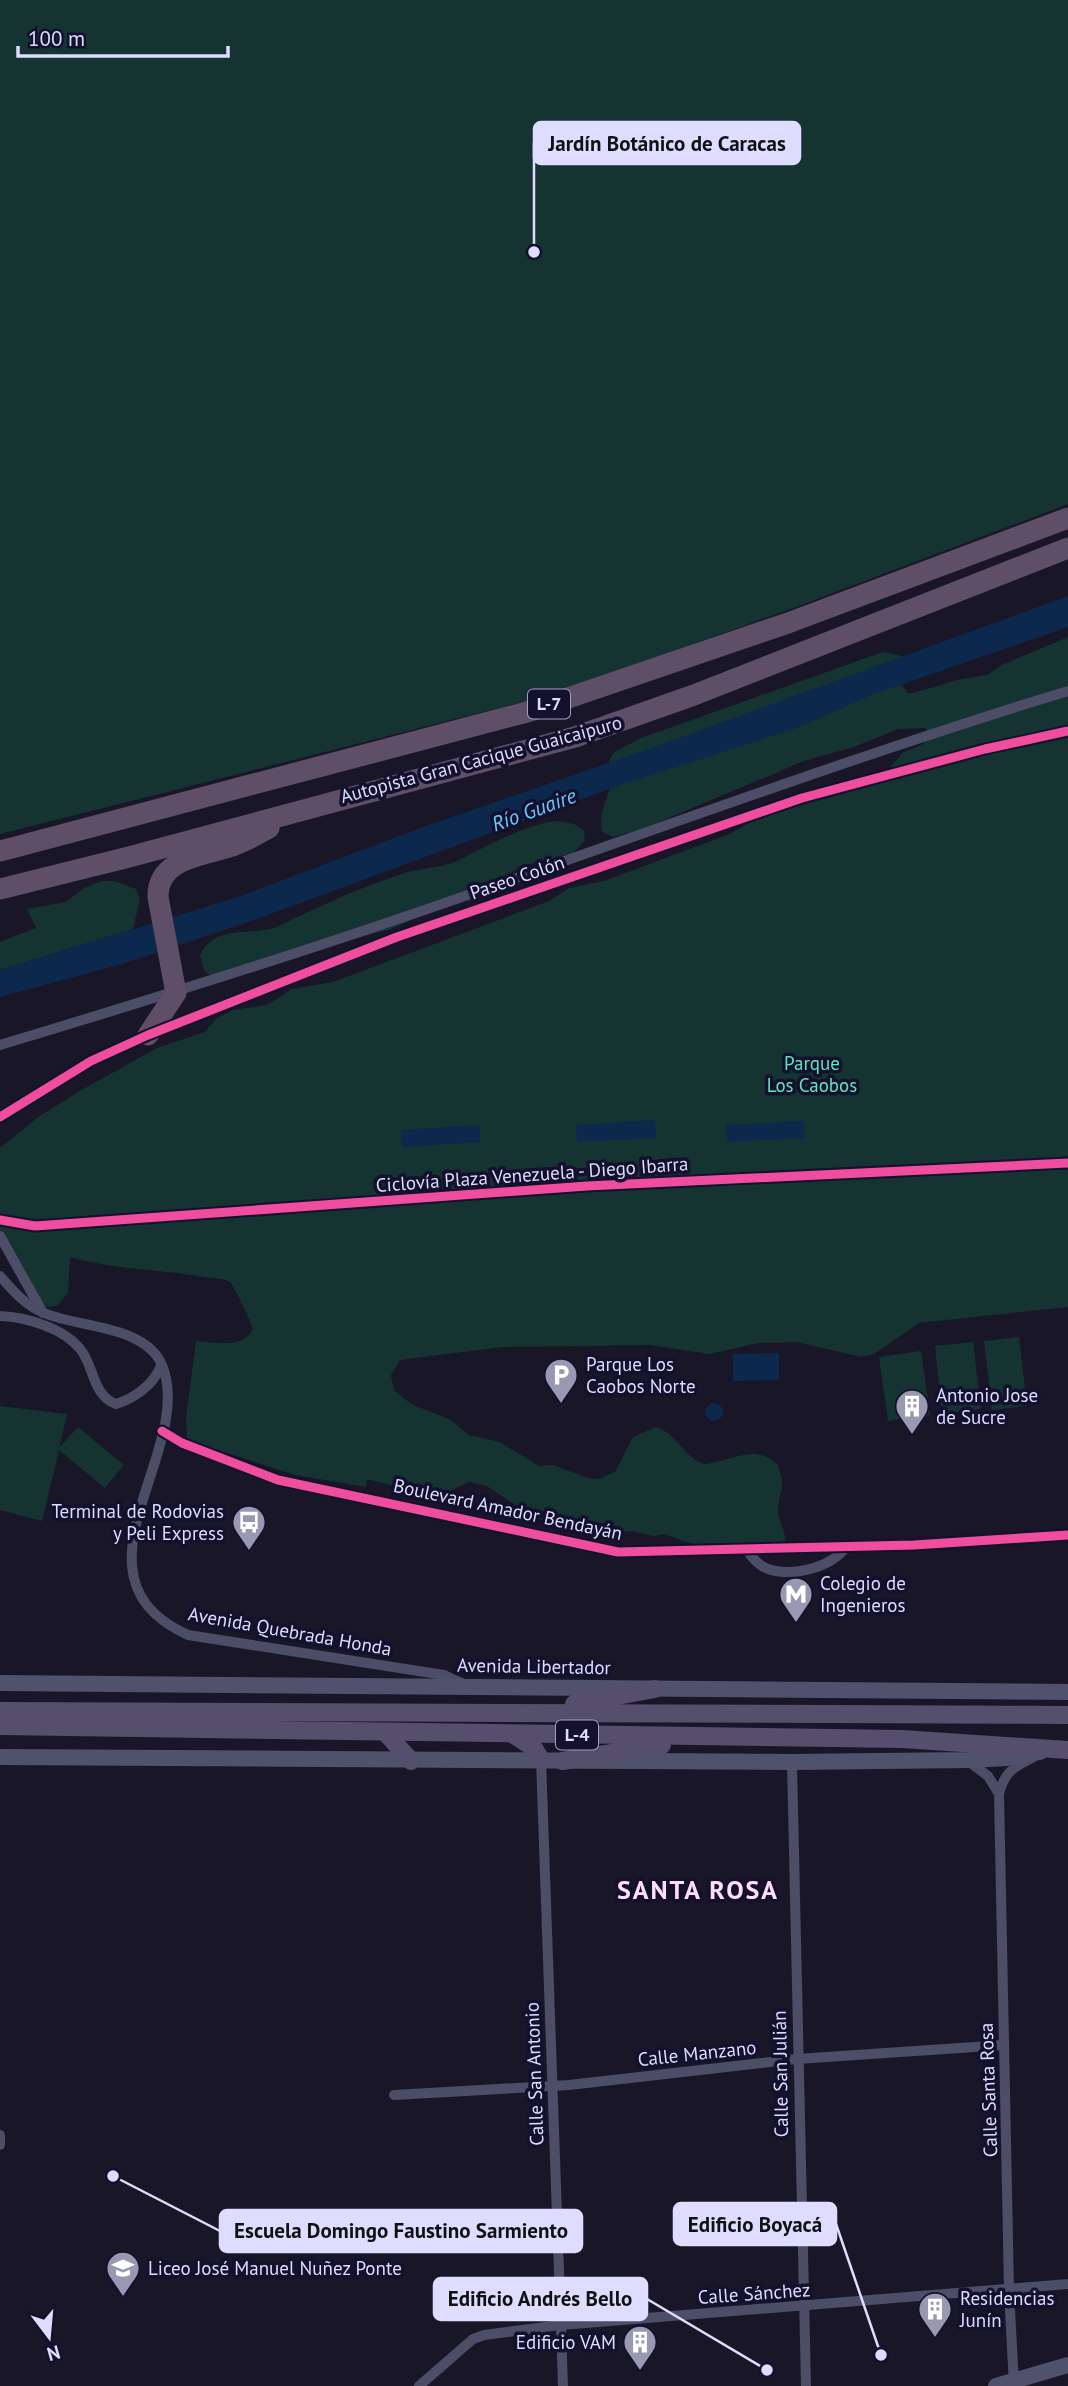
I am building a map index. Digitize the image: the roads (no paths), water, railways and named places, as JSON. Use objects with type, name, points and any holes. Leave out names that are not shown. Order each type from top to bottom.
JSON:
[{"type":"highway","name":"Autopista Gran Cacique Guaicaipuro","points":[[0,850],[527,712],[788,623],[1068,518]]},
{"type":"highway","name":"Autopista Gran Cacique Guaicaipuro","points":[[0,889],[130,858],[308,807],[575,737],[694,695],[1068,548]]},
{"type":"highway","points":[[1007,571],[1068,562]]},
{"type":"highway","points":[[148,1035],[174,985],[158,897],[160,882],[177,863],[232,846],[308,807]]},
{"type":"main road","name":"Avenida Libertador","points":[[0,1683],[1068,1692]]},
{"type":"main road","points":[[1049,1692],[1068,1686]]},
{"type":"main road","name":"L-4","points":[[512,1713],[655,1689]]},
{"type":"main road","name":"L-4","points":[[0,1711],[1068,1714]]},
{"type":"main road","name":"L-4","points":[[0,1726],[902,1739],[1059,1750]]},
{"type":"main road","name":"L-4","points":[[0,1733],[103,1727]]},
{"type":"main road","points":[[384,1732],[411,1760]]},
{"type":"main road","points":[[510,1734],[534,1748],[541,1760]]},
{"type":"main road","name":"L-4","points":[[562,1761],[724,1737]]},
{"type":"main road","name":"L-4","points":[[0,1757],[792,1762],[968,1760],[1007,1758],[1059,1750]]},
{"type":"main road","points":[[996,2386],[1014,2383],[1068,2365]]},
{"type":"street","name":"Paseo Colón","points":[[0,1045],[174,985],[404,917],[832,766],[1068,691]]},
{"type":"street","name":"Paseo Colón","points":[[0,1117],[91,1061],[148,1035],[397,937],[802,798],[985,749],[1068,731]]},
{"type":"street","points":[[0,1236],[43,1313]]},
{"type":"street","points":[[0,1276],[19,1298],[43,1313],[132,1338],[146,1345],[162,1365],[149,1385],[116,1404],[103,1396],[81,1350],[70,1339],[34,1322],[0,1316]]},
{"type":"street","name":"Avenida Quebrada Honda","points":[[162,1365],[166,1394],[163,1431],[136,1527],[132,1565],[137,1583],[157,1617],[188,1635],[444,1675],[470,1686]]},
{"type":"street","name":"Boulevard Amador Bendayán","points":[[163,1431],[182,1443],[278,1479],[597,1549],[636,1552],[747,1550],[1068,1535]]},
{"type":"street","points":[[747,1550],[757,1562],[774,1571],[812,1569],[840,1556],[846,1547]]},
{"type":"street","points":[[999,1794],[1003,1778],[1010,1769],[1059,1750]]},
{"type":"street","name":"Calle San Antonio","points":[[541,1760],[563,2386]]},
{"type":"street","points":[[968,1760],[988,1776],[999,1794]]},
{"type":"street","name":"Calle San Julián","points":[[792,1762],[806,2386]]},
{"type":"street","name":"Calle Santa Rosa","points":[[999,1794],[1009,2290],[1014,2383]]},
{"type":"street","name":"Calle Manzano","points":[[394,2095],[551,2085],[797,2059],[1004,2045]]},
{"type":"street","points":[[0,2135],[0,2145]]},
{"type":"street","name":"Calle Sánchez","points":[[419,2386],[473,2339],[562,2325],[1068,2284]]},
{"type":"water","name":"Río Guaire","points":[[1068,596],[1068,627],[871,695],[795,729],[623,784],[254,920],[122,964],[0,997],[0,970],[241,896],[423,827],[646,750]]},
{"type":"water","points":[[655,1120],[656,1138],[577,1142],[576,1125]]},
{"type":"water","points":[[804,1121],[805,1138],[727,1142],[726,1125]]},
{"type":"water","points":[[480,1125],[480,1142],[402,1147],[401,1130]]},
{"type":"water","points":[[779,1353],[779,1380],[733,1381],[733,1354]]},
{"type":"water","points":[[714,1403],[720,1406],[723,1412],[720,1418],[714,1421],[708,1418],[705,1412],[708,1406]]},
{"type":"place","name":"Jardín Botánico de Caracas","points":[[534,252]]},
{"type":"place","name":"Parque Los Caobos Norte","points":[[561,1405]]},
{"type":"place","name":"Antonio Jose de Sucre","points":[[912,1436]]},
{"type":"place","name":"Terminal de Rodovias y Peli Express","points":[[249,1552]]},
{"type":"place","name":"Colegio de Ingenieros","points":[[796,1624]]},
{"type":"place","name":"Escuela Domingo Faustino Sarmiento","points":[[113,2176]]},
{"type":"place","name":"Liceo José Manuel Nuñez Ponte","points":[[123,2298]]},
{"type":"place","name":"Residencias Junín","points":[[935,2339]]},
{"type":"place","name":"Edificio Boyacá","points":[[881,2355]]},
{"type":"place","name":"Edificio Andrés Bello","points":[[767,2370]]},
{"type":"place","name":"Edificio VAM","points":[[640,2372]]},
{"type":"district","name":"SANTA ROSA","points":[[698,1890]]},
{"type":"park label","name":"Parque Los Caobos","points":[[812,1074]]}]
